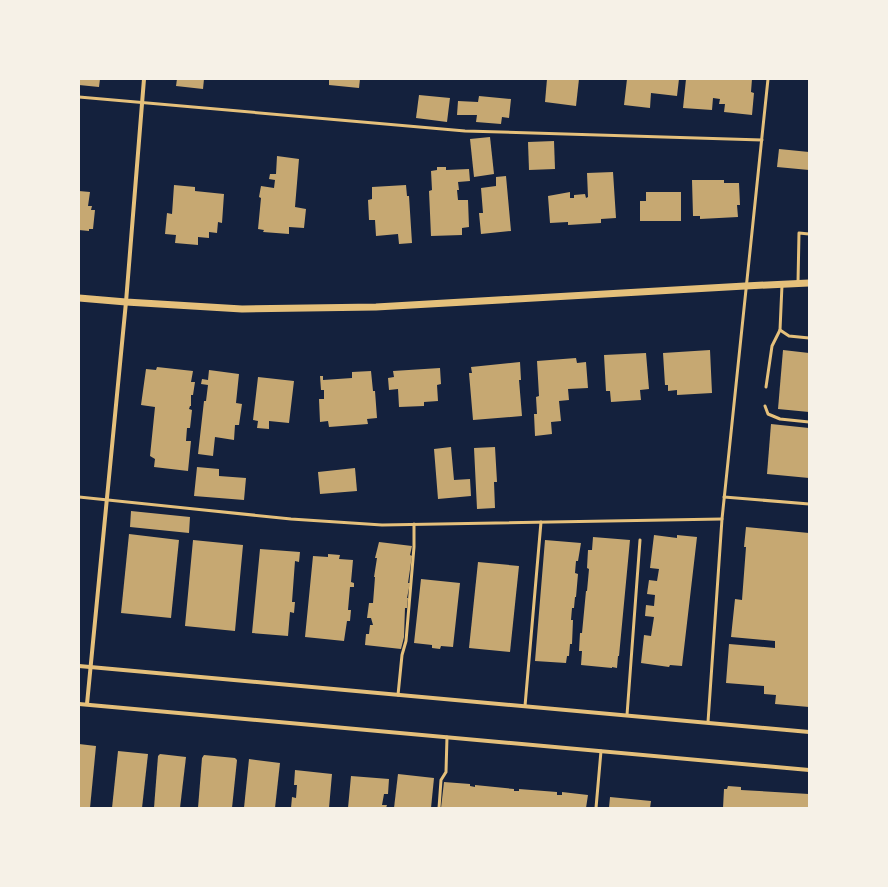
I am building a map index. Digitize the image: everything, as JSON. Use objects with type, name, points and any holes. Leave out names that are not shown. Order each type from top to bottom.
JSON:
[{"type":"street","points":[[87,704],[126,302],[144,79]]},
{"type":"street","points":[[79,298],[242,309],[376,307],[809,283]]},
{"type":"street","points":[[79,666],[809,732]]},
{"type":"street","points":[[79,704],[809,770]]},
{"type":"lane","points":[[708,722],[724,497],[768,79]]},
{"type":"lane","points":[[79,97],[465,131],[762,140]]},
{"type":"lane","points":[[798,283],[799,233],[809,234]]},
{"type":"lane","points":[[766,387],[772,346],[780,330],[782,284]]},
{"type":"lane","points":[[780,330],[789,336],[809,338]]},
{"type":"lane","points":[[766,406],[768,414],[780,419],[809,422]]},
{"type":"lane","points":[[79,497],[291,519],[382,525],[722,519]]},
{"type":"lane","points":[[724,497],[809,504]]},
{"type":"lane","points":[[525,706],[542,522]]},
{"type":"lane","points":[[398,695],[402,655],[406,641],[413,563],[414,524]]},
{"type":"lane","points":[[627,715],[640,540]]},
{"type":"lane","points":[[439,808],[441,780],[446,772],[448,737]]},
{"type":"lane","points":[[596,808],[601,751]]},
{"type":"building","points":[[79,79],[100,79],[99,87],[79,85]]},
{"type":"building","points":[[177,79],[204,79],[203,89],[176,86]]},
{"type":"building","points":[[329,79],[360,79],[359,88],[329,85]]},
{"type":"building","points":[[547,79],[579,79],[576,106],[545,102]]},
{"type":"building","points":[[627,79],[679,79],[677,96],[651,93],[650,108],[624,105]]},
{"type":"building","points":[[686,79],[752,79],[751,92],[754,93],[752,115],[724,112],[725,104],[719,104],[720,99],[713,98],[712,110],[683,108]]},
{"type":"building","points":[[419,95],[450,98],[447,122],[416,118]]},
{"type":"building","points":[[479,96],[511,99],[509,118],[502,117],[501,124],[476,122],[477,115],[457,115],[458,101],[478,102]]},
{"type":"building","points":[[490,137],[494,174],[474,177],[470,139]]},
{"type":"building","points":[[554,141],[555,169],[529,170],[528,142]]},
{"type":"building","points":[[779,149],[809,152],[809,170],[777,167]]},
{"type":"building","points":[[277,156],[299,159],[295,207],[306,209],[304,228],[289,227],[289,234],[263,232],[264,230],[258,229],[261,198],[259,197],[261,186],[274,188],[275,180],[269,179],[270,174],[276,174]]},
{"type":"building","points":[[437,167],[446,167],[446,170],[469,169],[470,181],[458,182],[459,190],[457,190],[458,200],[468,200],[469,227],[462,228],[462,235],[431,236],[429,191],[432,190],[431,171],[437,170]]},
{"type":"building","points":[[613,172],[616,218],[601,219],[601,223],[568,225],[568,222],[550,223],[548,196],[570,192],[570,198],[574,198],[574,195],[585,194],[586,198],[588,197],[587,173]]},
{"type":"building","points":[[506,176],[511,231],[481,234],[479,213],[483,213],[481,188],[496,186],[496,177]]},
{"type":"building","points":[[692,180],[724,180],[724,183],[739,183],[740,205],[737,205],[738,217],[700,219],[700,216],[693,216]]},
{"type":"building","points":[[174,185],[195,187],[195,191],[224,194],[222,223],[218,222],[217,233],[209,232],[209,238],[198,237],[198,245],[175,243],[176,235],[165,234],[167,213],[172,214]]},
{"type":"building","points":[[406,185],[407,196],[409,196],[412,243],[399,244],[398,234],[376,236],[375,220],[369,220],[368,200],[372,199],[372,187]]},
{"type":"building","points":[[79,191],[90,192],[88,206],[92,206],[91,210],[95,210],[93,229],[89,229],[89,231],[79,230]]},
{"type":"building","points":[[646,192],[681,192],[681,221],[640,221],[640,201],[646,201]]},
{"type":"building","points":[[710,350],[712,393],[677,395],[677,390],[668,391],[668,385],[665,385],[663,353]]},
{"type":"building","points":[[783,350],[809,353],[809,412],[778,409]]},
{"type":"building","points":[[646,353],[649,389],[640,390],[641,400],[611,402],[610,391],[606,391],[604,355]]},
{"type":"building","points":[[576,358],[577,363],[586,362],[588,388],[568,389],[569,400],[559,401],[561,421],[551,422],[552,434],[535,436],[534,414],[537,414],[536,397],[539,396],[537,361]]},
{"type":"building","points":[[520,362],[521,380],[519,380],[522,416],[473,420],[469,373],[472,373],[471,367]]},
{"type":"building","points":[[157,367],[193,371],[191,382],[195,382],[193,395],[191,395],[191,406],[189,409],[192,410],[190,428],[187,428],[186,441],[191,441],[188,471],[154,467],[155,459],[150,456],[155,407],[141,405],[146,369],[156,370]]},
{"type":"building","points":[[440,368],[441,384],[437,385],[438,401],[424,402],[424,406],[399,407],[398,389],[389,390],[388,378],[394,377],[393,371]]},
{"type":"building","points":[[209,370],[239,374],[236,403],[242,404],[239,425],[235,425],[234,440],[215,437],[213,456],[198,454],[204,401],[206,401],[208,385],[201,384],[202,379],[208,380]]},
{"type":"building","points":[[371,371],[373,391],[375,391],[377,418],[367,419],[368,424],[329,427],[328,421],[320,422],[319,399],[324,399],[324,390],[321,390],[320,376],[323,376],[323,380],[352,378],[352,372]]},
{"type":"building","points":[[258,377],[294,381],[289,423],[269,421],[269,429],[257,428],[258,421],[253,420]]},
{"type":"building","points":[[771,424],[809,428],[809,478],[767,474]]},
{"type":"building","points":[[451,447],[454,480],[470,479],[471,496],[438,499],[434,449]]},
{"type":"building","points":[[495,447],[497,482],[494,482],[495,508],[477,509],[474,448]]},
{"type":"building","points":[[197,467],[219,469],[219,476],[246,478],[244,500],[194,496]]},
{"type":"building","points":[[355,468],[357,491],[320,494],[318,472]]},
{"type":"building","points":[[131,511],[190,517],[189,533],[130,527]]},
{"type":"building","points":[[746,527],[809,533],[809,707],[775,704],[776,695],[764,694],[764,686],[726,683],[729,644],[775,648],[775,641],[731,637],[735,599],[742,600]]},
{"type":"building","points":[[129,534],[179,540],[171,618],[121,613]]},
{"type":"building","points":[[654,535],[677,538],[677,535],[697,537],[682,666],[670,665],[669,667],[641,663],[644,635],[651,636],[654,617],[645,616],[646,605],[654,606],[655,595],[647,594],[649,580],[657,581],[659,569],[650,568]]},
{"type":"building","points":[[593,537],[630,540],[617,668],[581,665],[582,651],[579,651],[580,633],[582,633],[587,591],[589,569],[587,568],[588,550],[592,550]]},
{"type":"building","points":[[193,540],[243,545],[235,631],[185,626]]},
{"type":"building","points":[[545,540],[581,543],[578,561],[576,561],[575,573],[578,574],[576,597],[574,608],[572,608],[572,644],[570,644],[569,656],[567,656],[566,663],[535,661]]},
{"type":"building","points":[[379,542],[412,546],[408,583],[410,583],[407,608],[405,608],[404,637],[401,649],[365,645],[366,634],[369,634],[370,625],[373,625],[371,618],[367,618],[369,603],[373,603],[374,577],[377,558],[375,558]]},
{"type":"building","points":[[260,549],[300,552],[299,562],[295,561],[292,602],[295,602],[294,613],[290,612],[288,636],[252,633]]},
{"type":"building","points":[[328,554],[340,555],[339,559],[353,560],[351,582],[354,583],[354,587],[350,587],[348,610],[351,610],[350,621],[347,621],[344,641],[305,637],[313,556],[328,557]]},
{"type":"building","points":[[478,562],[519,566],[510,652],[469,648]]},
{"type":"building","points":[[421,579],[460,583],[453,647],[441,646],[440,649],[432,648],[432,645],[414,643]]},
{"type":"building","points":[[79,744],[96,746],[90,808],[79,808]]},
{"type":"building","points":[[118,751],[148,754],[142,808],[112,808]]},
{"type":"building","points":[[160,754],[186,757],[180,808],[154,808],[158,756]]},
{"type":"building","points":[[204,755],[235,758],[237,760],[232,808],[198,808],[202,758]]},
{"type":"building","points":[[249,759],[280,763],[275,808],[244,808]]},
{"type":"building","points":[[295,770],[332,774],[329,808],[291,808],[292,797],[296,798],[297,785],[294,785]]},
{"type":"building","points":[[398,774],[434,778],[431,808],[394,808]]},
{"type":"building","points":[[351,776],[389,779],[388,794],[384,794],[382,805],[387,805],[386,808],[348,808]]},
{"type":"building","points":[[444,782],[470,784],[470,786],[475,787],[475,785],[514,789],[514,791],[519,791],[519,789],[557,792],[557,795],[562,795],[562,792],[588,795],[586,808],[441,808]]},
{"type":"building","points":[[728,786],[741,787],[741,790],[809,794],[809,808],[723,808],[724,789],[727,789]]},
{"type":"building","points":[[610,797],[651,801],[650,808],[609,808]]}]
